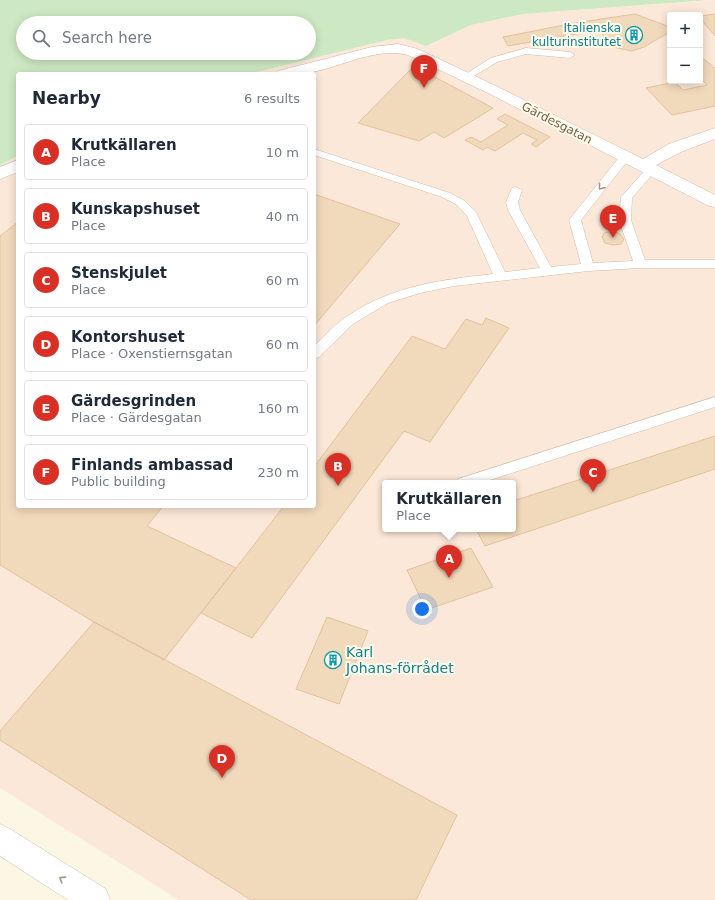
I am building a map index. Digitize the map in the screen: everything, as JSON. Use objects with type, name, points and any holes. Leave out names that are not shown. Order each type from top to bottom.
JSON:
[{"type":"street","name":"Gärdesgatan","points":[[291,72],[372,52],[398,48],[423,55],[715,202]]},
{"type":"street","points":[[647,168],[675,148],[715,133]]},
{"type":"street","points":[[0,174],[16,166]]},
{"type":"street","points":[[0,839],[95,900]]},
{"type":"lane","points":[[466,77],[494,60],[526,51],[570,55]]},
{"type":"lane","points":[[316,153],[446,195],[461,203],[472,214],[501,277]]},
{"type":"lane","points":[[588,267],[575,220],[625,157]]},
{"type":"lane","points":[[640,264],[625,220],[627,197],[647,168]]},
{"type":"lane","points":[[516,190],[512,202],[514,210],[548,272]]},
{"type":"lane","points":[[316,352],[349,320],[384,300],[418,289],[454,282],[588,267],[640,264],[715,264]]},
{"type":"lane","points":[[472,480],[715,402]]},
{"type":"shaded area","points":[[715,0],[715,900],[179,900],[0,788],[0,165],[16,157],[16,508],[316,508],[316,72],[257,72],[306,60],[316,60],[316,57],[387,40],[404,38],[427,46],[471,25],[523,14]]},
{"type":"green space","points":[[0,0],[709,0],[523,14],[471,25],[426,46],[404,38],[387,40],[316,57],[316,16],[16,16],[16,60],[306,60],[257,72],[16,72],[16,157],[0,165]]},
{"type":"building","name":"Italienska kulturinstitutet","points":[[635,14],[667,26],[667,34],[644,47],[632,51],[613,47],[599,30],[508,46],[503,37],[575,23]]},
{"type":"building","points":[[715,14],[715,36],[703,22],[703,16]]},
{"type":"building","points":[[703,58],[715,68],[715,106],[672,115],[646,88],[667,84],[677,84],[683,90],[707,85],[703,81]]},
{"type":"building","points":[[414,66],[493,108],[444,138],[434,132],[419,141],[358,123]]},
{"type":"building","points":[[505,114],[550,137],[536,147],[531,144],[537,140],[523,133],[495,151],[487,147],[483,150],[465,140],[471,137],[481,142],[508,125],[497,119]]},
{"type":"building","points":[[316,195],[400,224],[316,324]]},
{"type":"building","points":[[16,224],[16,508],[161,508],[147,526],[236,568],[164,660],[94,622],[0,565],[0,236]]},
{"type":"building","points":[[612,231],[620,234],[624,239],[621,244],[613,245],[605,243],[602,237],[604,233]]},
{"type":"building","points":[[486,318],[509,328],[430,442],[404,431],[252,638],[201,613],[282,508],[316,508],[316,464],[412,336],[445,349],[466,319],[482,325]]},
{"type":"building","points":[[715,436],[715,469],[485,546],[478,532],[516,532],[516,500]]},
{"type":"building","points":[[471,548],[493,587],[426,610],[407,570]]},
{"type":"building","name":"Karl Johans-förrådet","points":[[327,617],[368,631],[339,704],[296,689]]},
{"type":"building","points":[[94,622],[457,815],[416,900],[251,900],[0,740],[0,731]]},
{"type":"place","name":"Italienska kulturinstitutet","points":[[634,35]]},
{"type":"place","name":"Finlands ambassad","points":[[424,88]]},
{"type":"place","name":"Gärdesgrinden","points":[[613,238]]},
{"type":"place","name":"Kunskapshuset","points":[[338,486]]},
{"type":"place","name":"Stenskjulet","points":[[593,492]]},
{"type":"place","name":"Krutkällaren","points":[[449,578]]},
{"type":"place","name":"Karl Johans-förrådet","points":[[333,660]]},
{"type":"place","name":"Kontorshuset","points":[[222,778]]}]
